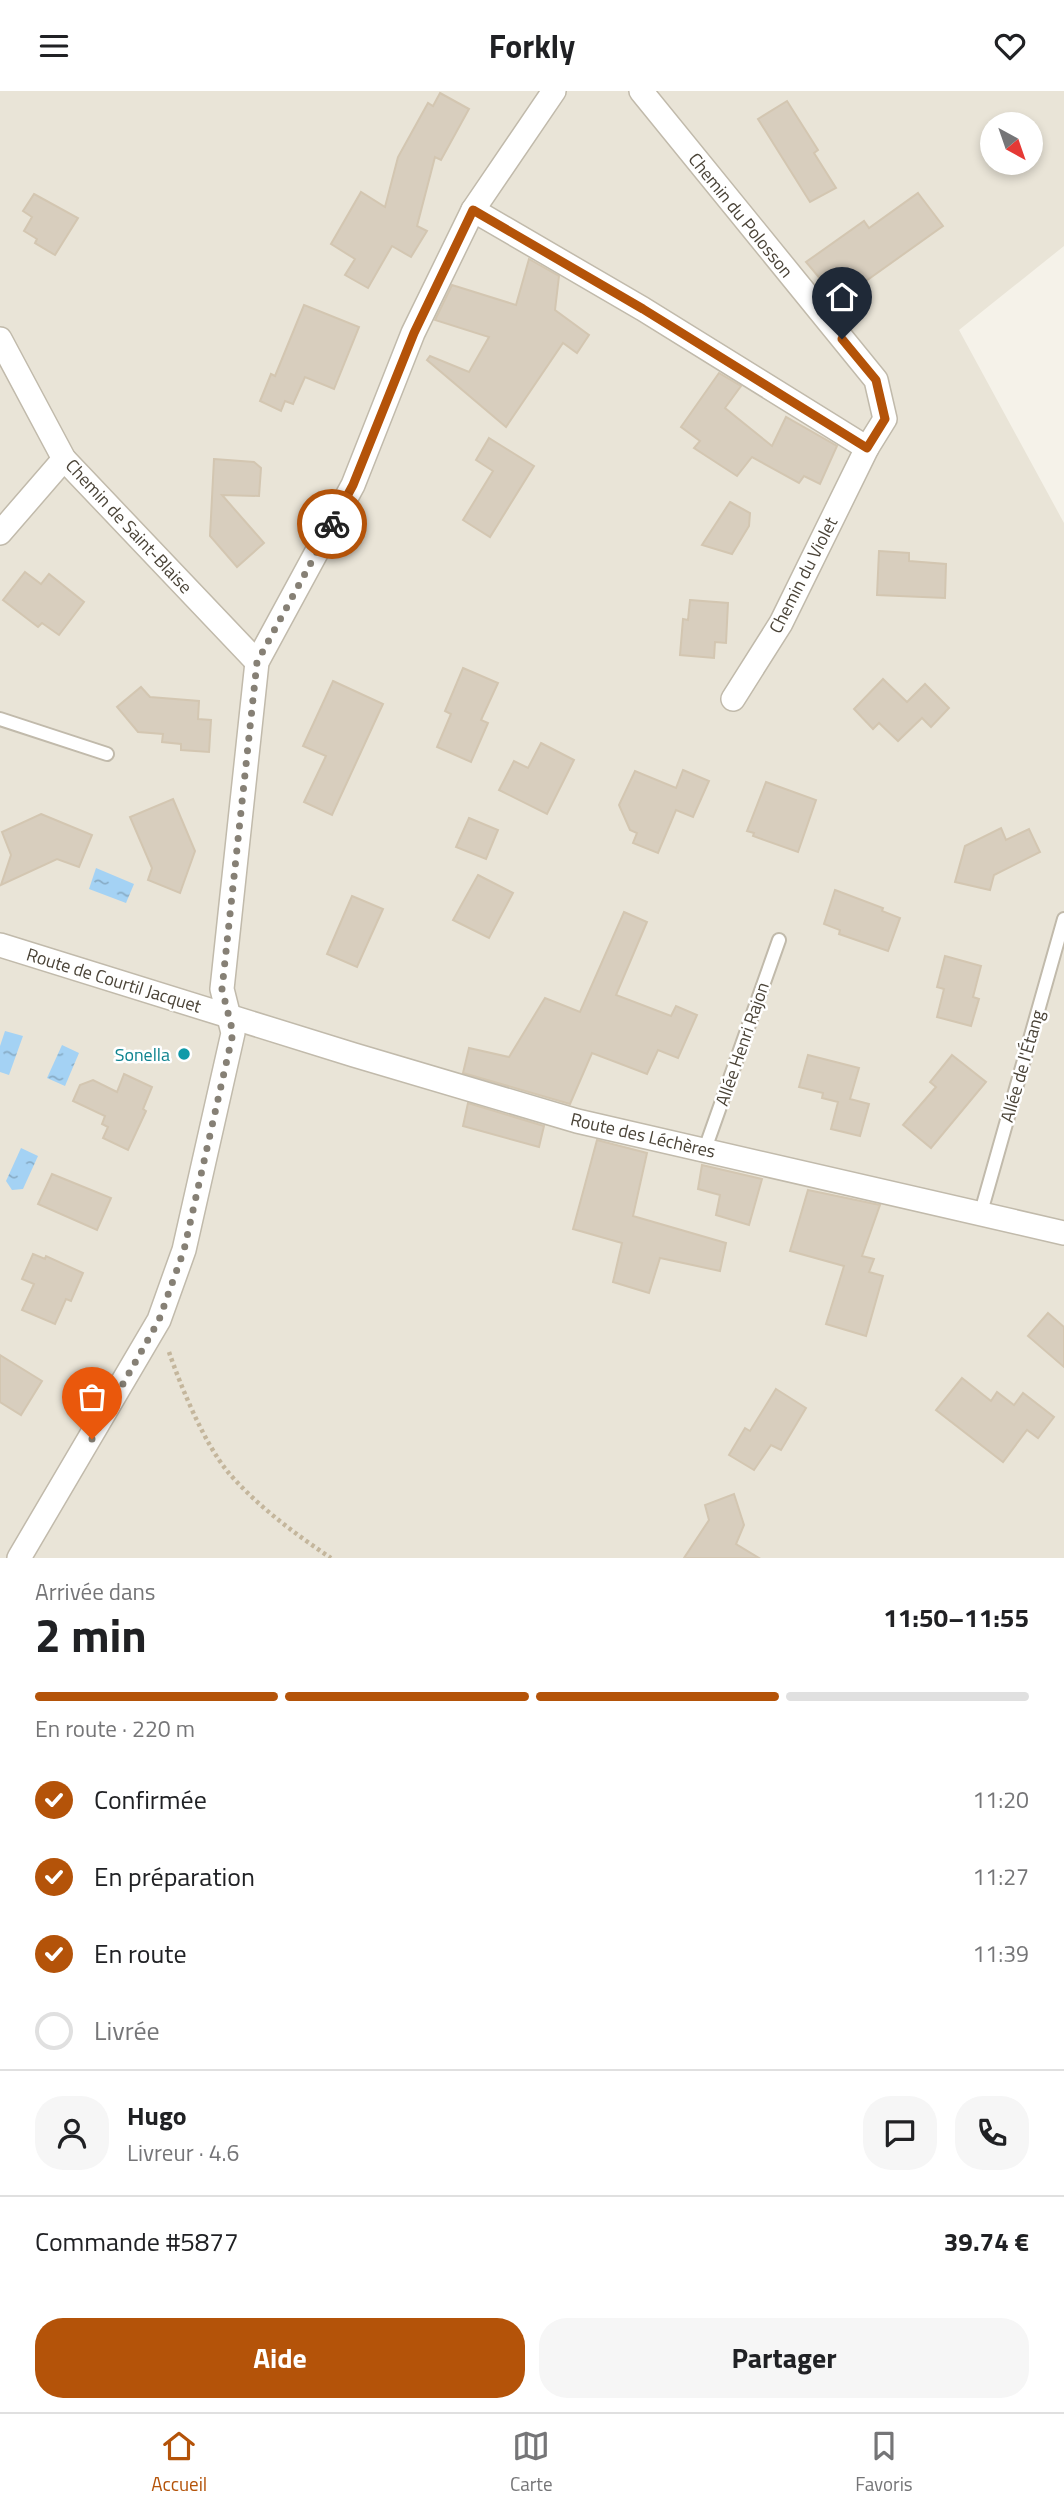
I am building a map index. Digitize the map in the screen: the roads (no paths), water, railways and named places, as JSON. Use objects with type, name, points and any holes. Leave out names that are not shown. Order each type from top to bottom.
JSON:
[{"type":"street","points":[[19,1558],[159,1320],[187,1236],[233,1033],[222,989],[257,662],[353,485],[414,333],[473,210],[554,91]]},
{"type":"street","name":"Chemin du Polosson","points":[[641,91],[876,380],[885,419],[867,448]]},
{"type":"street","points":[[473,210],[643,309],[867,448]]},
{"type":"street","name":"Chemin de Saint-Blaise","points":[[0,339],[64,459],[257,662]]},
{"type":"street","name":"Chemin du Violet","points":[[733,699],[780,623],[867,448]]},
{"type":"street","points":[[2,527],[64,459]]},
{"type":"street","name":"Route de Courtil Jacquet","points":[[0,945],[229,1015]]},
{"type":"street","name":"Route des Léchères","points":[[229,1015],[577,1121],[1064,1233]]},
{"type":"lane","points":[[0,719],[107,754]]},
{"type":"lane","name":"Allée de l'Étang","points":[[981,1212],[1064,919]]},
{"type":"lane","name":"Allée Henri Rajon","points":[[705,1149],[779,940]]},
{"type":"water","points":[[96,868],[134,884],[126,903],[89,889]]},
{"type":"water","points":[[5,1031],[23,1036],[9,1075],[0,1072],[0,1046]]},
{"type":"water","points":[[62,1045],[79,1053],[65,1086],[47,1078]]},
{"type":"water","points":[[21,1148],[38,1156],[23,1189],[12,1190],[6,1181]]},
{"type":"place","name":"Sonella","points":[[184,1054]]}]
